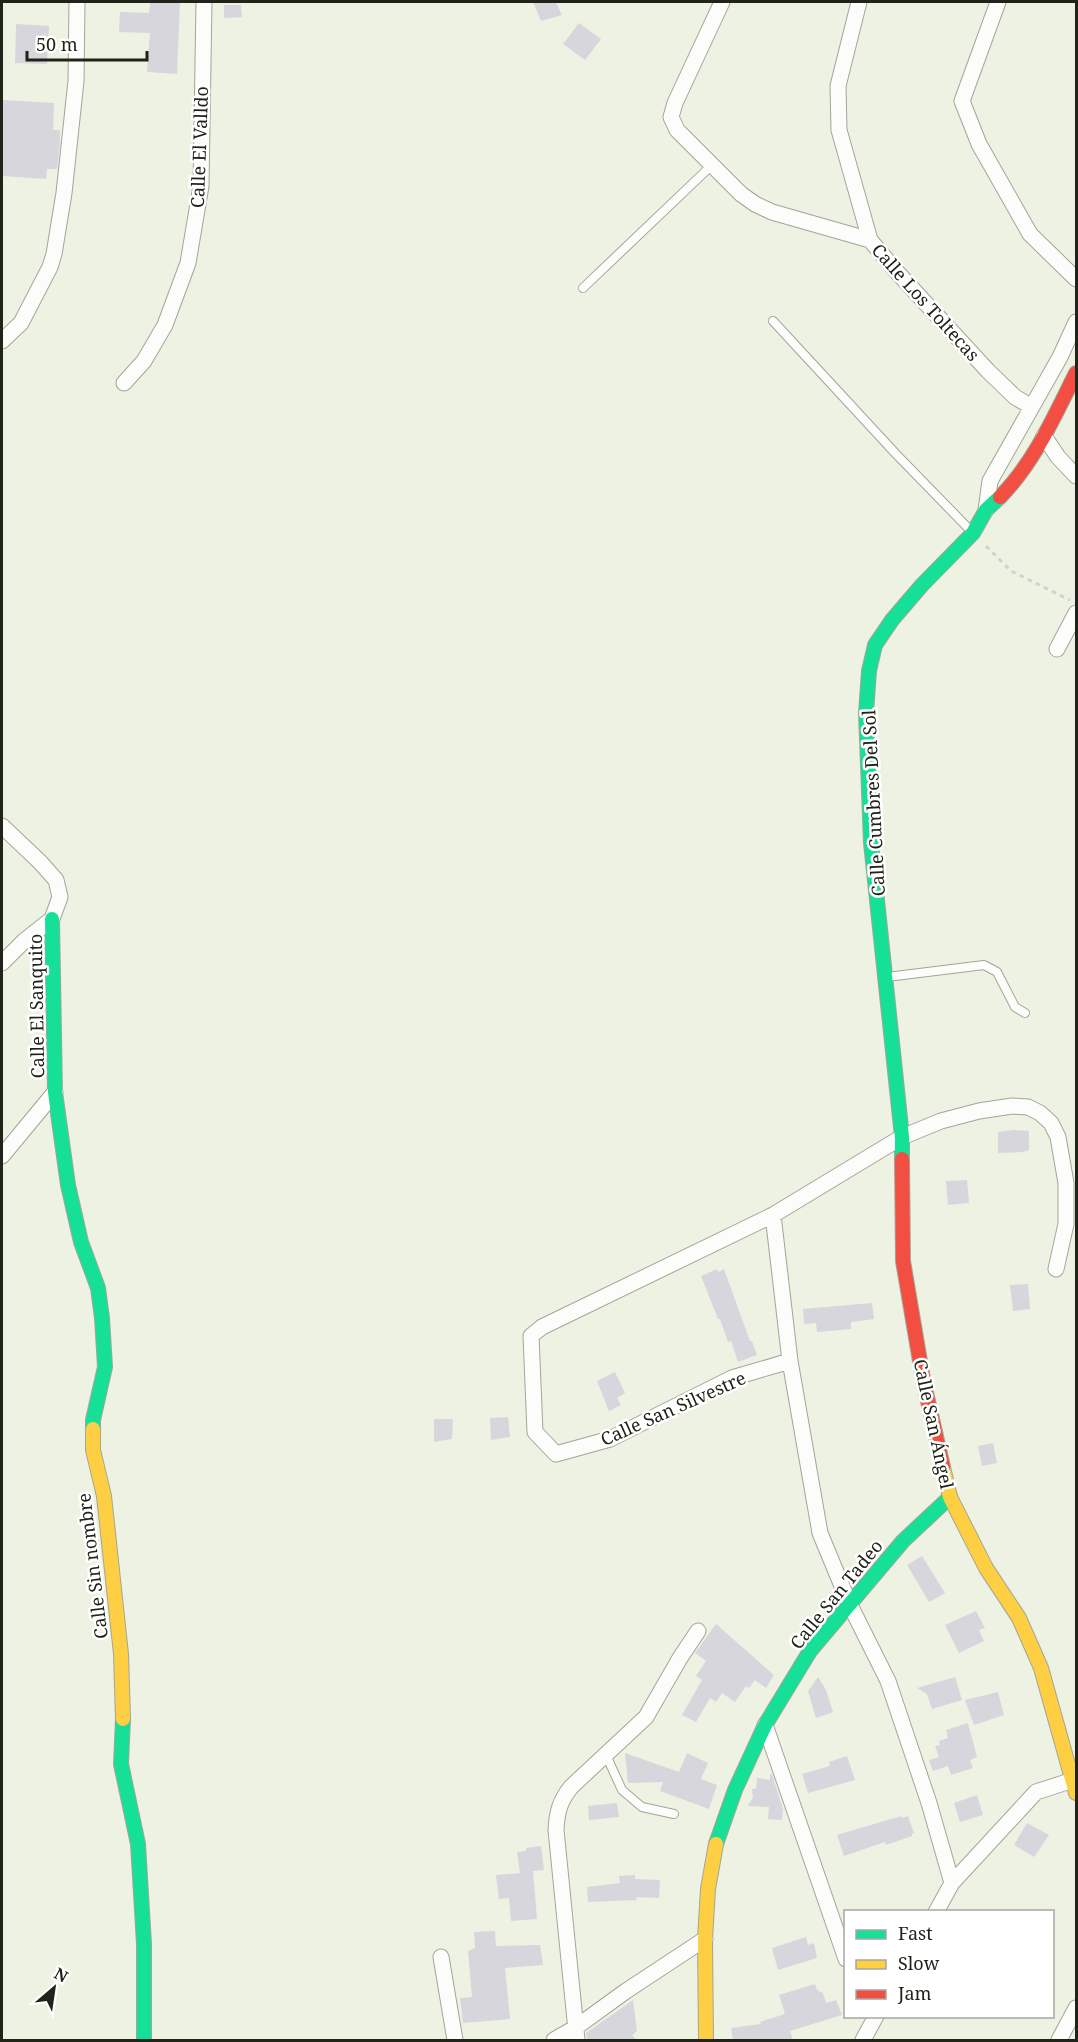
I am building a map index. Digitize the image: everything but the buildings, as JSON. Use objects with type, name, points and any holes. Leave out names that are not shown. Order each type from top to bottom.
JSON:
[{"type":"street","points":[[2,341],[21,323],[50,267],[54,254],[64,193],[76,81],[77,2]]},
{"type":"street","name":"Calle El Valldo","points":[[124,383],[144,361],[165,325],[188,263],[201,186],[204,2]]},
{"type":"street","points":[[723,2],[675,103],[671,117],[677,130],[741,194],[755,204],[772,212],[870,240]]},
{"type":"street","name":"Calle Los Toltecas","points":[[859,2],[838,86],[839,130],[870,240],[988,371],[1015,397],[1032,407]]},
{"type":"street","points":[[998,2],[962,101],[979,144],[1030,234],[1077,279]]},
{"type":"street","name":"Calle Cumbres Del Sol","points":[[986,510],[990,481],[1060,357],[1077,322]]},
{"type":"street","name":"Calle Cumbres Del Sol","points":[[902,1137],[871,843],[867,713],[874,645],[921,585],[973,533],[986,510],[1011,486],[1044,436],[1077,373]]},
{"type":"street","points":[[1044,436],[1058,457],[1077,476]]},
{"type":"street","points":[[1057,649],[1077,613]]},
{"type":"street","points":[[2,826],[56,880],[60,897],[52,919],[24,941],[2,963]]},
{"type":"street","name":"Calle El Sanquito","points":[[52,919],[55,1092]]},
{"type":"street","points":[[2,1156],[55,1092]]},
{"type":"street","name":"Calle Sin nombre","points":[[55,1092],[68,1185],[81,1242],[98,1288],[102,1318],[105,1367],[93,1420],[93,1450],[104,1496],[121,1653],[124,1706],[121,1764],[138,1844],[144,1944],[144,2040]]},
{"type":"street","points":[[952,1883],[929,1803],[888,1681],[849,1603],[820,1533],[790,1361],[773,1215],[902,1137],[941,1121],[979,1111],[1011,1106],[1028,1107],[1041,1113],[1051,1123],[1058,1137],[1065,1183],[1066,1224],[1056,1269]]},
{"type":"street","name":"Calle San Ángel","points":[[902,1137],[903,1261],[923,1379],[950,1497],[986,1568],[1019,1618],[1030,1642],[1041,1668],[1075,1786]]},
{"type":"street","name":"Calle San Silvestre","points":[[773,1215],[542,1327],[531,1336],[535,1432],[556,1454],[609,1439],[732,1378],[790,1361]]},
{"type":"street","name":"Calle San Tadeo","points":[[706,2040],[705,1939],[708,1889],[717,1841],[735,1790],[765,1725],[810,1651],[903,1541],[950,1497]]},
{"type":"street","points":[[576,2034],[556,1830],[557,1811],[562,1799],[572,1787],[646,1717],[698,1631]]},
{"type":"street","points":[[765,1725],[844,1953]]},
{"type":"street","points":[[937,1910],[952,1883],[1036,1792],[1075,1786]]},
{"type":"street","points":[[554,2040],[576,2034],[626,1991],[705,1939]]},
{"type":"street","points":[[441,1957],[455,2040]]},
{"type":"street","points":[[1059,2040],[1077,2008]]},
{"type":"lane","points":[[583,288],[712,165]]},
{"type":"lane","points":[[773,321],[973,533]]},
{"type":"lane","points":[[885,977],[984,965],[997,972],[1015,1007],[1025,1013]]},
{"type":"lane","points":[[606,1755],[622,1790],[642,1807],[674,1814]]},
{"type":"path","points":[[973,533],[1011,571],[1077,604]]},
{"type":"traffic: fast","points":[[902,1159],[902,1137],[871,843],[866,713],[869,671],[875,645],[892,620],[922,585],[973,533],[986,510],[1000,497]]},
{"type":"traffic: fast","points":[[52,919],[55,1092],[68,1185],[81,1242],[98,1288],[102,1318],[105,1367],[93,1429]]},
{"type":"traffic: fast","points":[[716,1844],[735,1790],[765,1725],[810,1651],[903,1541],[950,1497]]},
{"type":"traffic: fast","points":[[123,1719],[121,1764],[138,1844],[144,1944],[144,2040]]},
{"type":"traffic: slow","points":[[93,1429],[93,1450],[104,1496],[121,1654],[123,1719]]},
{"type":"traffic: slow","points":[[943,1467],[950,1497],[986,1568],[1019,1618],[1041,1668],[1076,1793]]},
{"type":"traffic: slow","points":[[706,2040],[705,1939],[708,1889],[716,1844]]},
{"type":"traffic: jam","points":[[1000,497],[1033,454],[1076,373]]},
{"type":"traffic: jam","points":[[902,1159],[903,1261],[923,1379],[943,1467]]}]
